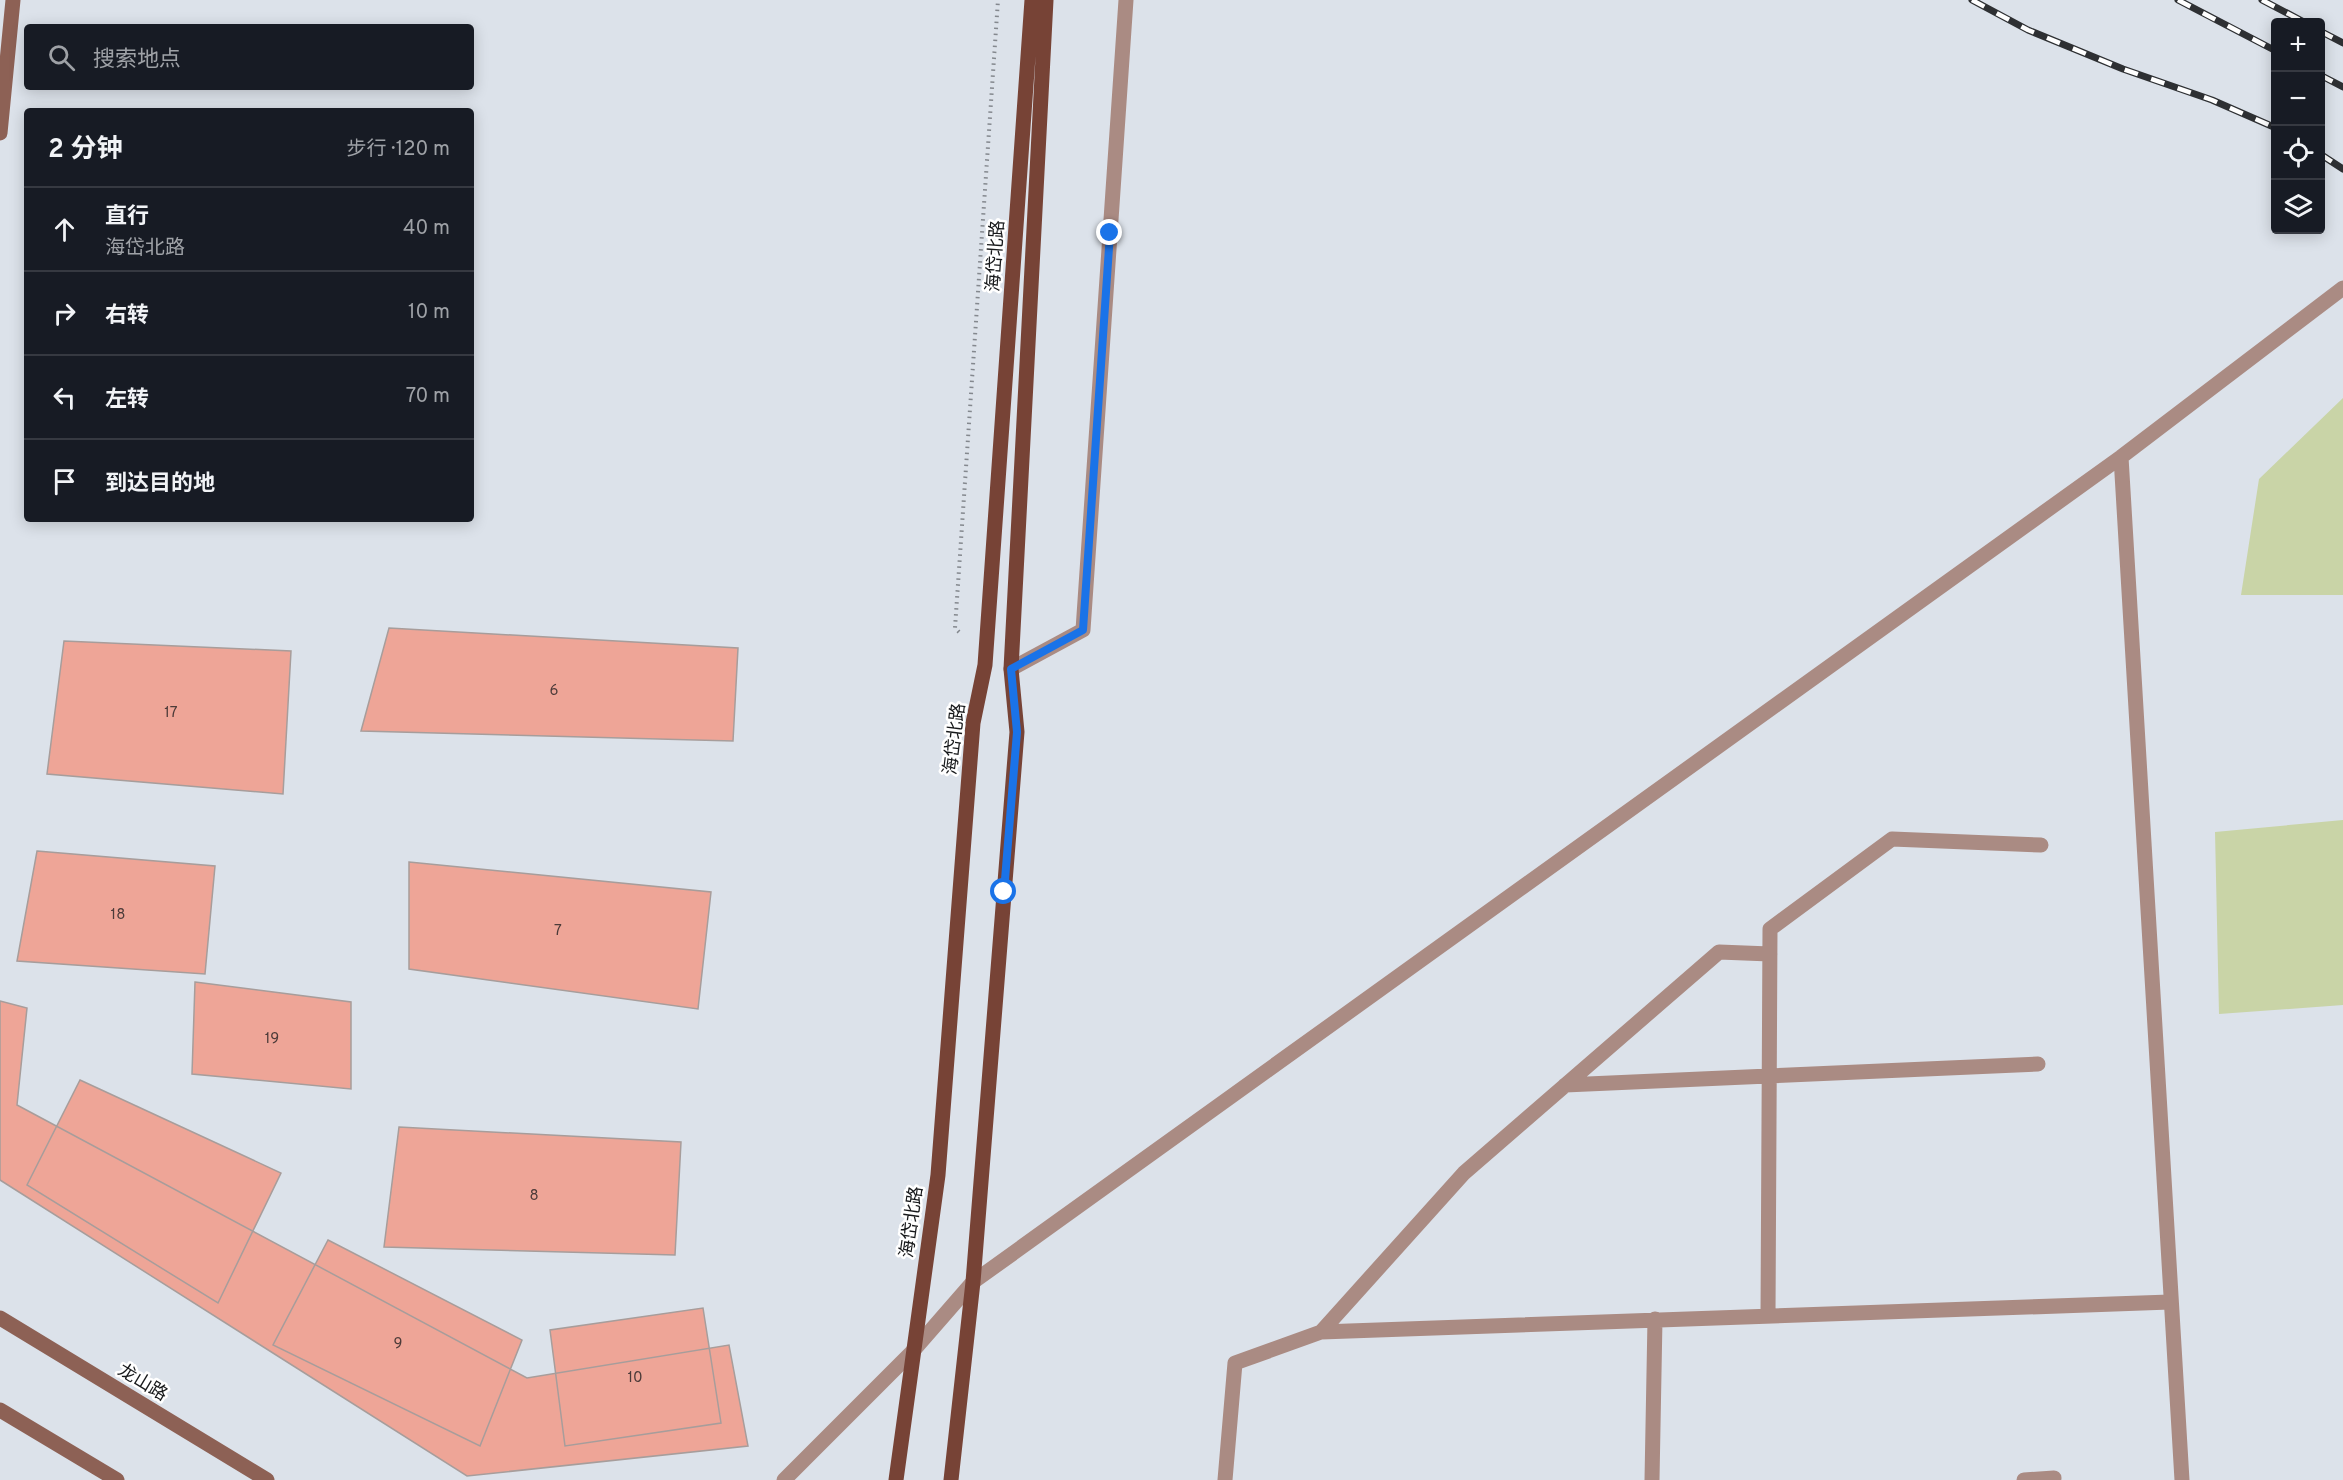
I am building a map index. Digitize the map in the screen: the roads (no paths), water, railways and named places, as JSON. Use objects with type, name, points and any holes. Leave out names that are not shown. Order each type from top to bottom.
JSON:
[{"type":"main road","name":"海岱北路","points":[[896,1480],[938,1175],[973,723],[985,665],[1032,0]]},
{"type":"main road","name":"海岱北路","points":[[951,1480],[973,1282],[1017,732],[1011,669],[1046,0]]},
{"type":"street","points":[[0,133],[13,0]]},
{"type":"street","points":[[1011,669],[1083,630],[1126,0]]},
{"type":"street","points":[[784,1480],[912,1352],[973,1282],[2121,457],[2343,288]]},
{"type":"street","points":[[2121,457],[2182,1480]]},
{"type":"street","points":[[1767,1316],[1770,930],[1892,839],[2041,845]]},
{"type":"street","points":[[1321,1332],[1464,1173],[1719,952],[1770,954]]},
{"type":"street","points":[[1565,1085],[2038,1064]]},
{"type":"street","points":[[1225,1480],[1235,1363],[1321,1332],[2170,1302]]},
{"type":"street","name":"龙山路","points":[[0,1318],[267,1480]]},
{"type":"street","points":[[1652,1480],[1655,1319]]},
{"type":"street","points":[[0,1410],[117,1480]]},
{"type":"street","points":[[2024,1480],[2054,1478]]},
{"type":"railway","points":[[1972,0],[2028,30],[2123,69],[2212,100],[2271,126]]},
{"type":"railway","points":[[2178,0],[2271,48]]},
{"type":"railway","points":[[2262,0],[2296,18]]},
{"type":"railway","points":[[2325,34],[2343,43]]},
{"type":"railway","points":[[2325,78],[2343,87]]},
{"type":"railway","points":[[2325,157],[2343,169]]}]
